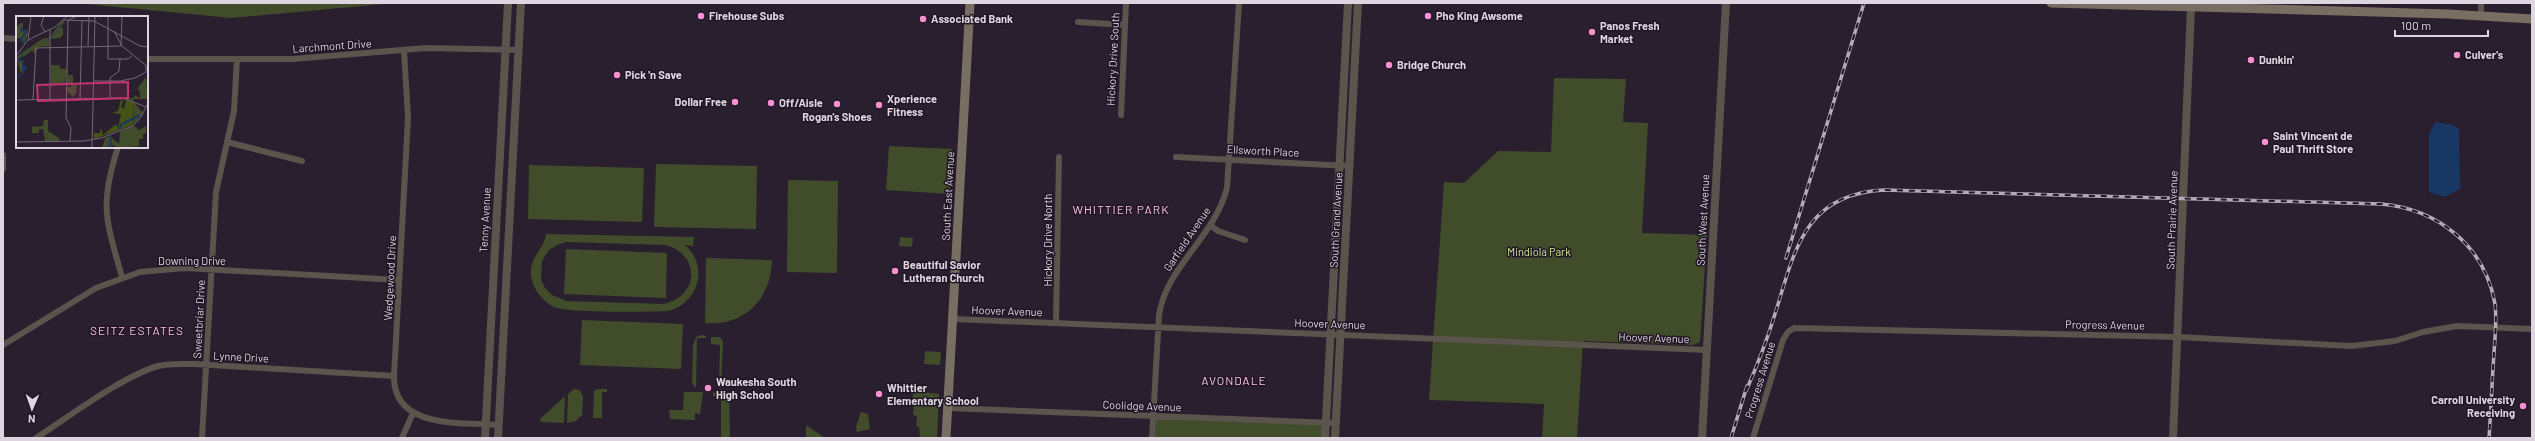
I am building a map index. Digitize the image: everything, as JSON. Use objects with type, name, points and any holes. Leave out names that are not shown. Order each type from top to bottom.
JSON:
[{"type":"main road","name":"South East Avenue","points":[[946,438],[970,3]]},
{"type":"main road","points":[[2051,3],[2192,5],[2532,19]]},
{"type":"street","name":"Tenny Avenue","points":[[485,438],[508,3]]},
{"type":"street","points":[[498,438],[521,3]]},
{"type":"street","name":"Hickory Drive South","points":[[1121,116],[1126,3]]},
{"type":"street","name":"Garfield Avenue","points":[[1152,438],[1160,308],[1165,292],[1211,226],[1224,199],[1230,159],[1239,3]]},
{"type":"street","name":"South Grand Avenue","points":[[1326,438],[1348,3]]},
{"type":"street","name":"South Grand Avenue","points":[[1335,438],[1358,3]]},
{"type":"street","name":"South West Avenue","points":[[1702,438],[1726,3]]},
{"type":"street","points":[[2480,16],[2482,3]]},
{"type":"street","name":"South Prairie Avenue","points":[[2173,438],[2192,5]]},
{"type":"street","points":[[508,12],[521,13]]},
{"type":"street","points":[[1078,22],[1125,25]]},
{"type":"street","points":[[1347,31],[1356,31]]},
{"type":"street","points":[[3,38],[16,39]]},
{"type":"street","name":"Larchmont Drive","points":[[148,59],[293,59],[448,48],[519,50]]},
{"type":"street","name":"Wedgewood Drive","points":[[404,50],[408,118],[394,376],[399,398],[413,413],[435,421],[499,424]]},
{"type":"street","name":"Sweetbriar Drive","points":[[202,438],[216,192],[236,100],[237,59]]},
{"type":"street","points":[[1344,79],[1354,79]]},
{"type":"street","points":[[227,142],[302,161]]},
{"type":"street","points":[[118,148],[107,184],[105,204],[108,227],[122,277]]},
{"type":"street","points":[[3,155],[3,169]]},
{"type":"street","name":"Hickory Drive North","points":[[1056,323],[1059,156]]},
{"type":"street","name":"Ellsworth Place","points":[[1176,157],[1349,166]]},
{"type":"street","points":[[1211,226],[1218,231],[1245,240]]},
{"type":"street","points":[[1335,250],[1345,250]]},
{"type":"street","name":"Downing Drive","points":[[3,345],[84,294],[122,277],[162,269],[212,270],[400,280]]},
{"type":"street","name":"Hoover Avenue","points":[[953,319],[1707,350]]},
{"type":"street","name":"Progress Avenue","points":[[1753,438],[1783,340],[1788,332],[1794,328],[2178,337],[2362,345],[2395,341],[2457,326],[2532,329]]},
{"type":"street","name":"Lynne Drive","points":[[36,438],[144,371],[173,364],[394,376]]},
{"type":"street","name":"Coolidge Avenue","points":[[948,408],[1335,423]]},
{"type":"street","points":[[402,438],[413,413]]},
{"type":"green space","points":[[76,3],[394,3],[231,18]]},
{"type":"green space","name":"Mindiola Park","points":[[1554,78],[1626,79],[1623,122],[1648,123],[1642,233],[1707,235],[1700,342],[1693,345],[1583,341],[1577,438],[1542,438],[1544,404],[1429,400],[1444,182],[1464,183],[1498,151],[1551,152]]},
{"type":"green space","points":[[889,146],[952,149],[950,194],[886,190]]},
{"type":"green space","points":[[656,164],[757,166],[756,229],[654,227]]},
{"type":"green space","points":[[529,165],[644,168],[642,222],[528,219]]},
{"type":"green space","points":[[788,180],[838,181],[837,273],[787,272]]},
{"type":"green space","points":[[546,234],[694,237],[693,246],[685,245],[697,263],[697,283],[687,300],[679,307],[668,311],[591,311],[554,307],[539,294],[531,276],[532,263],[545,239]],"holes":[[[566,242],[666,245],[677,250],[685,257],[690,266],[691,276],[689,285],[684,293],[675,300],[663,304],[567,301],[552,295],[545,288],[541,279],[542,261],[549,250]]]},
{"type":"green space","points":[[900,237],[913,238],[912,247],[899,246]]},
{"type":"green space","points":[[566,249],[667,253],[666,298],[564,294]]},
{"type":"green space","points":[[706,258],[772,260],[767,287],[761,298],[744,315],[719,323],[705,323]]},
{"type":"green space","points":[[582,320],[683,324],[681,369],[580,365]]},
{"type":"green space","points":[[701,335],[706,336],[706,338],[697,338],[696,388],[692,383],[693,346],[696,337]]},
{"type":"green space","points":[[711,337],[720,337],[723,342],[721,388],[719,388],[720,345],[711,344]]},
{"type":"green space","points":[[925,351],[941,352],[940,365],[924,364]]},
{"type":"green space","points":[[574,389],[580,390],[583,397],[582,415],[576,421],[567,423],[568,394]]},
{"type":"green space","points":[[598,389],[607,389],[607,392],[602,392],[602,418],[593,418],[594,391]]},
{"type":"green space","points":[[719,391],[729,392],[730,438],[721,438],[721,396],[713,396],[713,393]]},
{"type":"green space","points":[[914,391],[939,394],[937,438],[920,438],[919,427],[916,426],[917,416],[913,415],[914,405],[911,405]]},
{"type":"green space","points":[[684,392],[703,392],[700,414],[695,413],[695,420],[670,419],[669,410],[683,410]]},
{"type":"green space","points":[[565,396],[564,423],[541,422],[540,419]]},
{"type":"green space","points":[[861,412],[868,414],[870,429],[857,432],[856,427]]},
{"type":"green space","points":[[1154,417],[1326,423],[1325,438],[1153,438]]},
{"type":"green space","points":[[806,425],[825,438],[806,438]]},
{"type":"water","points":[[2435,122],[2453,125],[2459,129],[2460,189],[2445,197],[2429,192],[2429,135]]},
{"type":"railway","points":[[1786,258],[1864,3]]},
{"type":"railway","points":[[1746,391],[1769,333],[1789,268],[1797,248],[1807,230],[1820,214],[1836,202],[1857,194],[1884,190],[2381,204],[2402,207],[2421,214],[2456,234],[2470,248],[2490,283],[2496,310],[2496,328],[2489,438]]},
{"type":"railway","points":[[1731,438],[1747,386]]},
{"type":"place","name":"Firehouse Subs","points":[[701,16]]},
{"type":"place","name":"Pho King Awsome","points":[[1428,16]]},
{"type":"place","name":"Associated Bank","points":[[923,19]]},
{"type":"place","name":"Panos Fresh Market","points":[[1592,32]]},
{"type":"place","name":"Culver's","points":[[2457,55]]},
{"type":"place","name":"Dunkin'","points":[[2251,60]]},
{"type":"place","name":"Bridge Church","points":[[1389,65]]},
{"type":"place","name":"Pick 'n Save","points":[[617,75]]},
{"type":"place","name":"Dollar Free","points":[[735,102]]},
{"type":"place","name":"Off/Aisle","points":[[771,103]]},
{"type":"place","name":"Rogan's Shoes","points":[[837,104]]},
{"type":"place","name":"Xperience Fitness","points":[[879,105]]},
{"type":"place","name":"Saint Vincent de Paul Thrift Store","points":[[2265,142]]},
{"type":"place","name":"Beautiful Savior Lutheran Church","points":[[895,271]]},
{"type":"place","name":"Waukesha South High School","points":[[708,388]]},
{"type":"place","name":"Whittier Elementary School","points":[[879,394]]},
{"type":"place","name":"Carroll University Receiving","points":[[2523,406]]},
{"type":"district","name":"WHITTIER PARK","points":[[1121,210]]},
{"type":"district","name":"SEITZ ESTATES","points":[[137,331]]},
{"type":"district","name":"AVONDALE","points":[[1234,381]]}]
